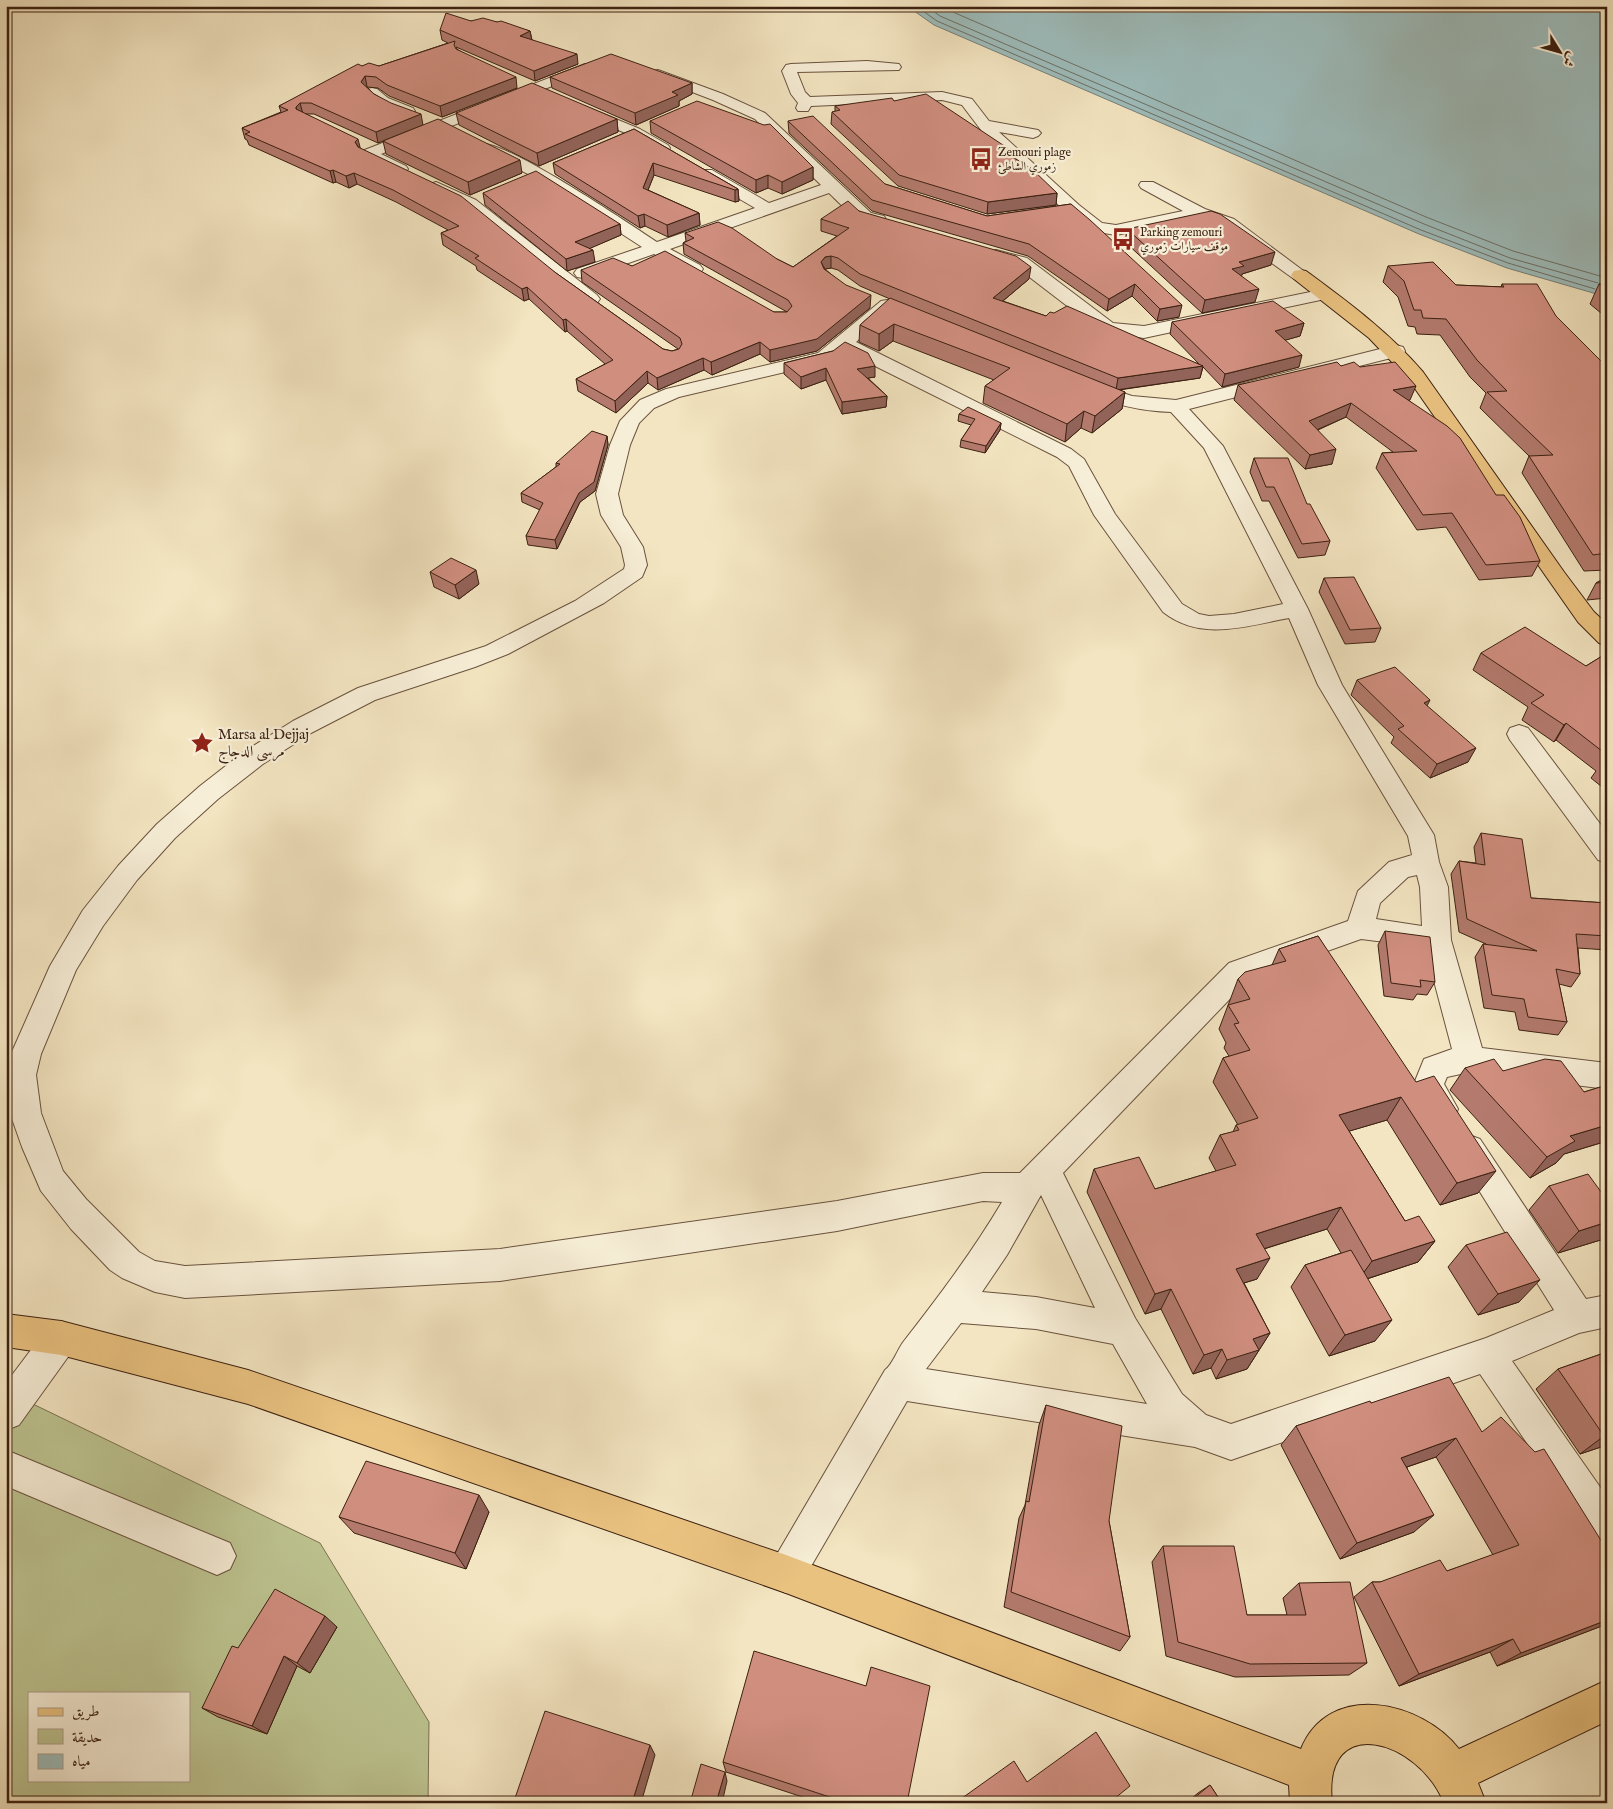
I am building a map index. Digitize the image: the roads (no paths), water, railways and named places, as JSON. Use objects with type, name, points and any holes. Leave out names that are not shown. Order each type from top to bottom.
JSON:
[{"type":"main road","points":[[1300,275],[1372,329],[1396,351],[1416,376],[1556,577],[1586,617],[1607,638]]},
{"type":"main road","points":[[6,1330],[62,1338],[248,1387],[786,1574],[1311,1788],[1321,1749],[1338,1732],[1359,1723],[1383,1724],[1409,1733],[1432,1749],[1458,1788],[1607,1700]]},
{"type":"street","points":[[596,64],[368,154],[470,203],[565,280],[603,307]]},
{"type":"street","points":[[816,121],[798,94],[789,71],[790,68],[868,65],[894,67]]},
{"type":"street","points":[[639,67],[718,97],[760,116],[865,217],[892,225]]},
{"type":"street","points":[[517,80],[552,96]]},
{"type":"street","points":[[372,92],[383,101],[442,125],[540,174],[654,247],[704,275]]},
{"type":"street","points":[[760,116],[805,105],[942,96],[967,102],[984,125],[1073,209],[1097,227],[1118,247]]},
{"type":"street","points":[[702,104],[718,97]]},
{"type":"street","points":[[571,104],[635,132],[676,156]]},
{"type":"street","points":[[618,140],[652,125]]},
{"type":"street","points":[[984,125],[1033,134]]},
{"type":"street","points":[[360,143],[378,150]]},
{"type":"street","points":[[692,165],[766,208]]},
{"type":"street","points":[[523,181],[557,166]]},
{"type":"street","points":[[1147,185],[1199,213],[1228,223],[1300,275]]},
{"type":"street","points":[[565,280],[654,247],[832,187]]},
{"type":"street","points":[[470,203],[488,196]]},
{"type":"street","points":[[1053,211],[1073,209]]},
{"type":"street","points":[[1097,227],[1116,230],[1199,213]]},
{"type":"street","points":[[984,251],[1021,262],[1108,328],[1144,332],[1324,294]]},
{"type":"street","points":[[888,305],[835,350],[674,393],[647,404],[630,421],[620,445],[608,494],[612,515],[636,557],[634,572],[620,583],[556,620],[484,656],[353,700],[309,723],[230,774],[182,816],[134,864],[107,897],[79,941],[47,1000],[21,1072],[23,1112],[52,1182],[80,1214],[127,1263],[158,1278],[185,1282],[500,1265],[837,1216],[1036,1178]]},
{"type":"street","points":[[1183,308],[1198,321]]},
{"type":"street","points":[[835,350],[868,357],[1047,445],[1077,463],[1106,514],[1171,607],[1183,617],[1201,622],[1217,623],[1297,609]]},
{"type":"street","points":[[1077,383],[1126,402],[1151,406],[1176,406],[1396,351]]},
{"type":"street","points":[[1176,406],[1213,446],[1297,609],[1330,685],[1421,835],[1426,862],[1434,887],[1437,940],[1470,1060]]},
{"type":"street","points":[[1518,734],[1607,853]]},
{"type":"street","points":[[1360,928],[1368,898],[1399,869],[1426,862]]},
{"type":"street","points":[[786,1574],[897,1382],[914,1356],[953,1306],[995,1244],[1036,1178],[1239,971],[1360,928],[1437,940]]},
{"type":"street","points":[[897,1382],[1195,1429],[1231,1442],[1488,1354],[1592,1314],[1428,1086],[1435,1068],[1450,1062],[1470,1060],[1607,1076]]},
{"type":"street","points":[[1036,1178],[1122,1330],[1169,1407],[1195,1429]]},
{"type":"street","points":[[953,1306],[1036,1314],[1122,1330]]},
{"type":"street","points":[[6,1412],[62,1338]]},
{"type":"street","points":[[1488,1354],[1607,1529]]},
{"type":"street","points":[[6,1468],[217,1556]]},
{"type":"water","points":[[907,6],[1607,6],[1607,297],[1507,268],[1419,234],[934,25]]},
{"type":"place","name":"Zemouri plage زموري الشاطئ","points":[[981,159]]},
{"type":"place","name":"Parking zemouri موقف سيارات زموري","points":[[1123,239]]},
{"type":"place","name":"Marsa al Dejjaj مرسى الدجاج","points":[[202,743]]}]
